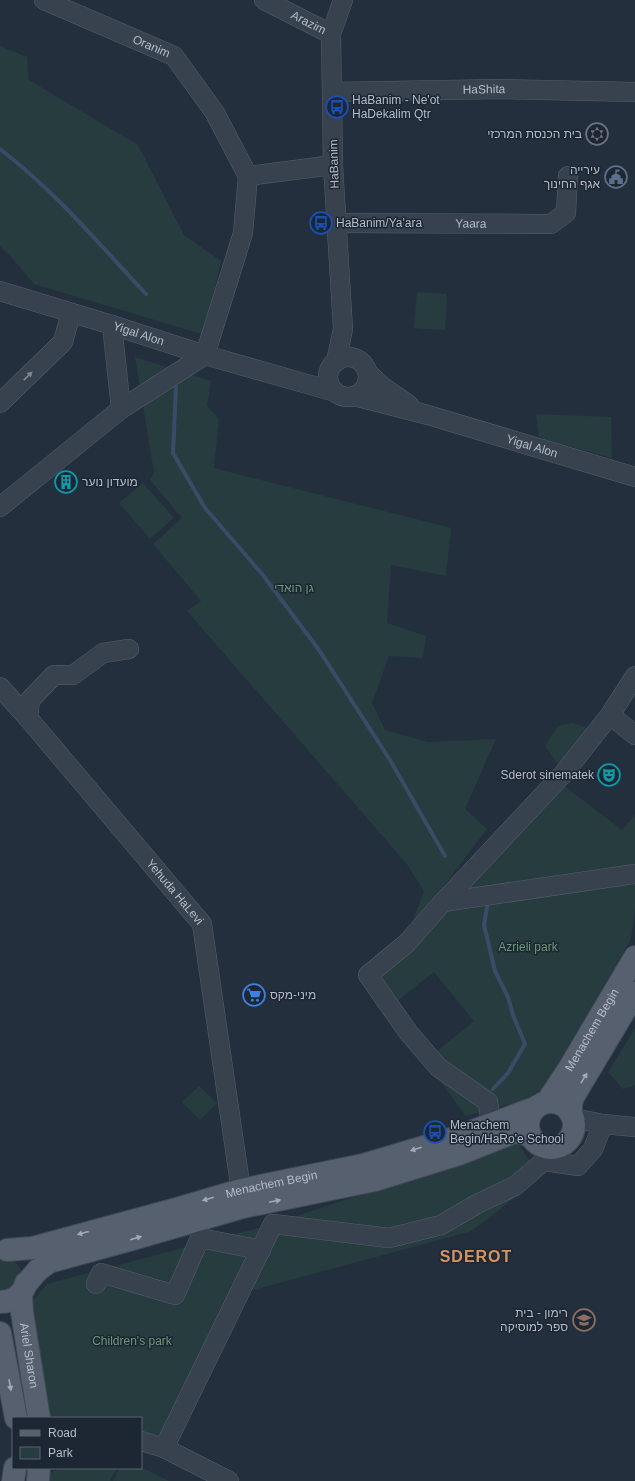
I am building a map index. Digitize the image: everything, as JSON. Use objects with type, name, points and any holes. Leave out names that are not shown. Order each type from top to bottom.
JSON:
[{"type":"main road","name":"Menachem Begin","points":[[24,1289],[38,1270],[49,1262],[132,1239],[242,1198],[364,1165],[454,1138],[540,1106],[570,1067],[635,958]]},
{"type":"main road","name":"Menachem Begin","points":[[572,1116],[571,1104],[573,1097],[633,999]]},
{"type":"main road","points":[[555,1102],[562,1104],[572,1116],[574,1125],[571,1136],[567,1142],[560,1146],[553,1148],[542,1146],[536,1143],[530,1136],[528,1122],[540,1106],[555,1102]]},
{"type":"main road","name":"Menachem Begin","points":[[4,1250],[32,1248],[176,1209],[242,1198],[375,1180],[459,1154],[512,1133],[519,1132],[530,1136]]},
{"type":"main road","name":"Ariel Sharon","points":[[4,1250],[19,1256],[24,1262],[27,1276],[22,1312],[39,1417]]},
{"type":"main road","points":[[0,1302],[11,1300],[24,1289]]},
{"type":"main road","name":"Ariel Sharon","points":[[0,1333],[16,1417]]},
{"type":"main road","points":[[13,1481],[15,1469]]},
{"type":"main road","points":[[38,1481],[39,1469]]},
{"type":"street","name":"Oranim","points":[[44,0],[174,56],[215,113],[248,176]]},
{"type":"street","name":"Arazim","points":[[264,0],[331,34]]},
{"type":"street","name":"HaBanim","points":[[343,0],[331,34],[336,223],[343,329],[350,346],[364,368]]},
{"type":"street","name":"HaShita","points":[[333,92],[502,89],[635,92]]},
{"type":"street","points":[[0,507],[121,409],[205,355],[243,233],[248,176],[334,165]]},
{"type":"street","name":"Yaara","points":[[336,223],[551,224],[566,213],[568,176]]},
{"type":"street","name":"Yigal Alon","points":[[0,291],[205,355],[335,392]]},
{"type":"street","points":[[0,403],[62,342],[71,313]]},
{"type":"street","points":[[112,325],[121,409]]},
{"type":"street","name":"HaBanim","points":[[333,364],[343,329]]},
{"type":"street","points":[[353,358],[364,368],[368,379],[364,390],[354,396],[344,396],[335,392],[330,386],[328,380],[329,373],[333,364],[341,359],[353,358]]},
{"type":"street","name":"Yigal Alon","points":[[278,376],[317,371],[333,364]]},
{"type":"street","name":"Yigal Alon","points":[[364,368],[400,399],[428,415]]},
{"type":"street","name":"Yigal Alon","points":[[354,396],[428,415],[635,477]]},
{"type":"street","points":[[28,718],[30,700],[54,675],[73,675],[103,653],[129,649]]},
{"type":"street","points":[[491,1125],[488,1102],[438,1067],[408,1032],[368,975],[407,943],[443,902],[564,773],[610,716],[635,676]]},
{"type":"street","name":"Yehuda HaLevi","points":[[0,687],[28,718],[202,924],[242,1198]]},
{"type":"street","points":[[610,716],[635,734]]},
{"type":"street","points":[[443,902],[635,874]]},
{"type":"street","points":[[572,1116],[603,1124],[635,1127]]},
{"type":"street","points":[[164,1448],[273,1224],[389,1238],[441,1225],[477,1204],[515,1186],[544,1161],[578,1166],[593,1149],[603,1124]]},
{"type":"street","points":[[96,1284],[101,1273],[175,1295],[200,1238],[261,1250]]},
{"type":"street","points":[[142,1441],[164,1448],[229,1481]]},
{"type":"green space","points":[[0,46],[27,57],[29,80],[138,145],[184,235],[221,261],[205,335],[34,284],[0,246]]},
{"type":"green space","points":[[417,292],[447,294],[445,330],[414,328]]},
{"type":"green space","name":"גן הואדי","points":[[135,357],[211,381],[207,406],[219,419],[214,468],[451,528],[446,576],[391,565],[387,623],[426,636],[423,658],[389,656],[372,703],[385,730],[428,742],[496,739],[465,809],[487,829],[408,933],[424,891],[406,863],[187,611],[201,601],[153,544],[182,518],[150,480],[154,473]]},
{"type":"green space","points":[[536,414],[611,417],[612,458],[539,437]]},
{"type":"green space","points":[[143,483],[174,518],[150,539],[119,503]]},
{"type":"green space","points":[[573,723],[590,729],[559,766],[545,746],[558,726]]},
{"type":"green space","name":"Azrieli park","points":[[563,785],[622,830],[635,815],[635,911],[631,939],[544,1088],[521,1101],[466,1116],[425,1061],[474,1021],[434,972],[396,1002],[377,974]]},
{"type":"green space","points":[[635,1028],[635,1085],[623,1089],[608,1072]]},
{"type":"green space","points":[[199,1086],[217,1103],[200,1120],[182,1102]]},
{"type":"green space","name":"Children's park","points":[[517,1142],[530,1161],[514,1198],[469,1232],[249,1291],[171,1445],[142,1438],[142,1417],[50,1417],[30,1304],[47,1284],[273,1224]]},
{"type":"green space","points":[[0,1257],[15,1262],[20,1268],[23,1276],[0,1299]]},
{"type":"green space","points":[[142,1468],[169,1481],[113,1481],[119,1469],[142,1469]]},
{"type":"green space","points":[[57,1469],[116,1469],[110,1481],[46,1481],[46,1477]]},
{"type":"waterway","points":[[0,149],[58,200],[146,294]]},
{"type":"waterway","points":[[176,387],[173,453],[205,508],[262,574],[319,650],[390,760],[445,856]]},
{"type":"waterway","points":[[488,901],[484,925],[495,971],[508,997],[513,1015],[525,1044],[508,1073],[493,1089]]},
{"type":"place","name":"HaBanim - Ne'ot HaDekalim Qtr","points":[[337,107]]},
{"type":"place","name":"בית הכנסת המרכזי","points":[[597,134]]},
{"type":"place","name":"עירייה אגף החינוך","points":[[616,177]]},
{"type":"place","name":"HaBanim/Ya'ara","points":[[321,223]]},
{"type":"place","name":"מועדון נוער","points":[[66,482]]},
{"type":"place","name":"Sderot sinematek","points":[[609,775]]},
{"type":"place","name":"מיני-מקס","points":[[254,995]]},
{"type":"place","name":"Menachem Begin/HaRo'e School","points":[[435,1132]]},
{"type":"place","name":"רימון - בית ספר למוסיקה","points":[[584,1320]]},
{"type":"district","name":"SDEROT","points":[[476,1256]]}]
